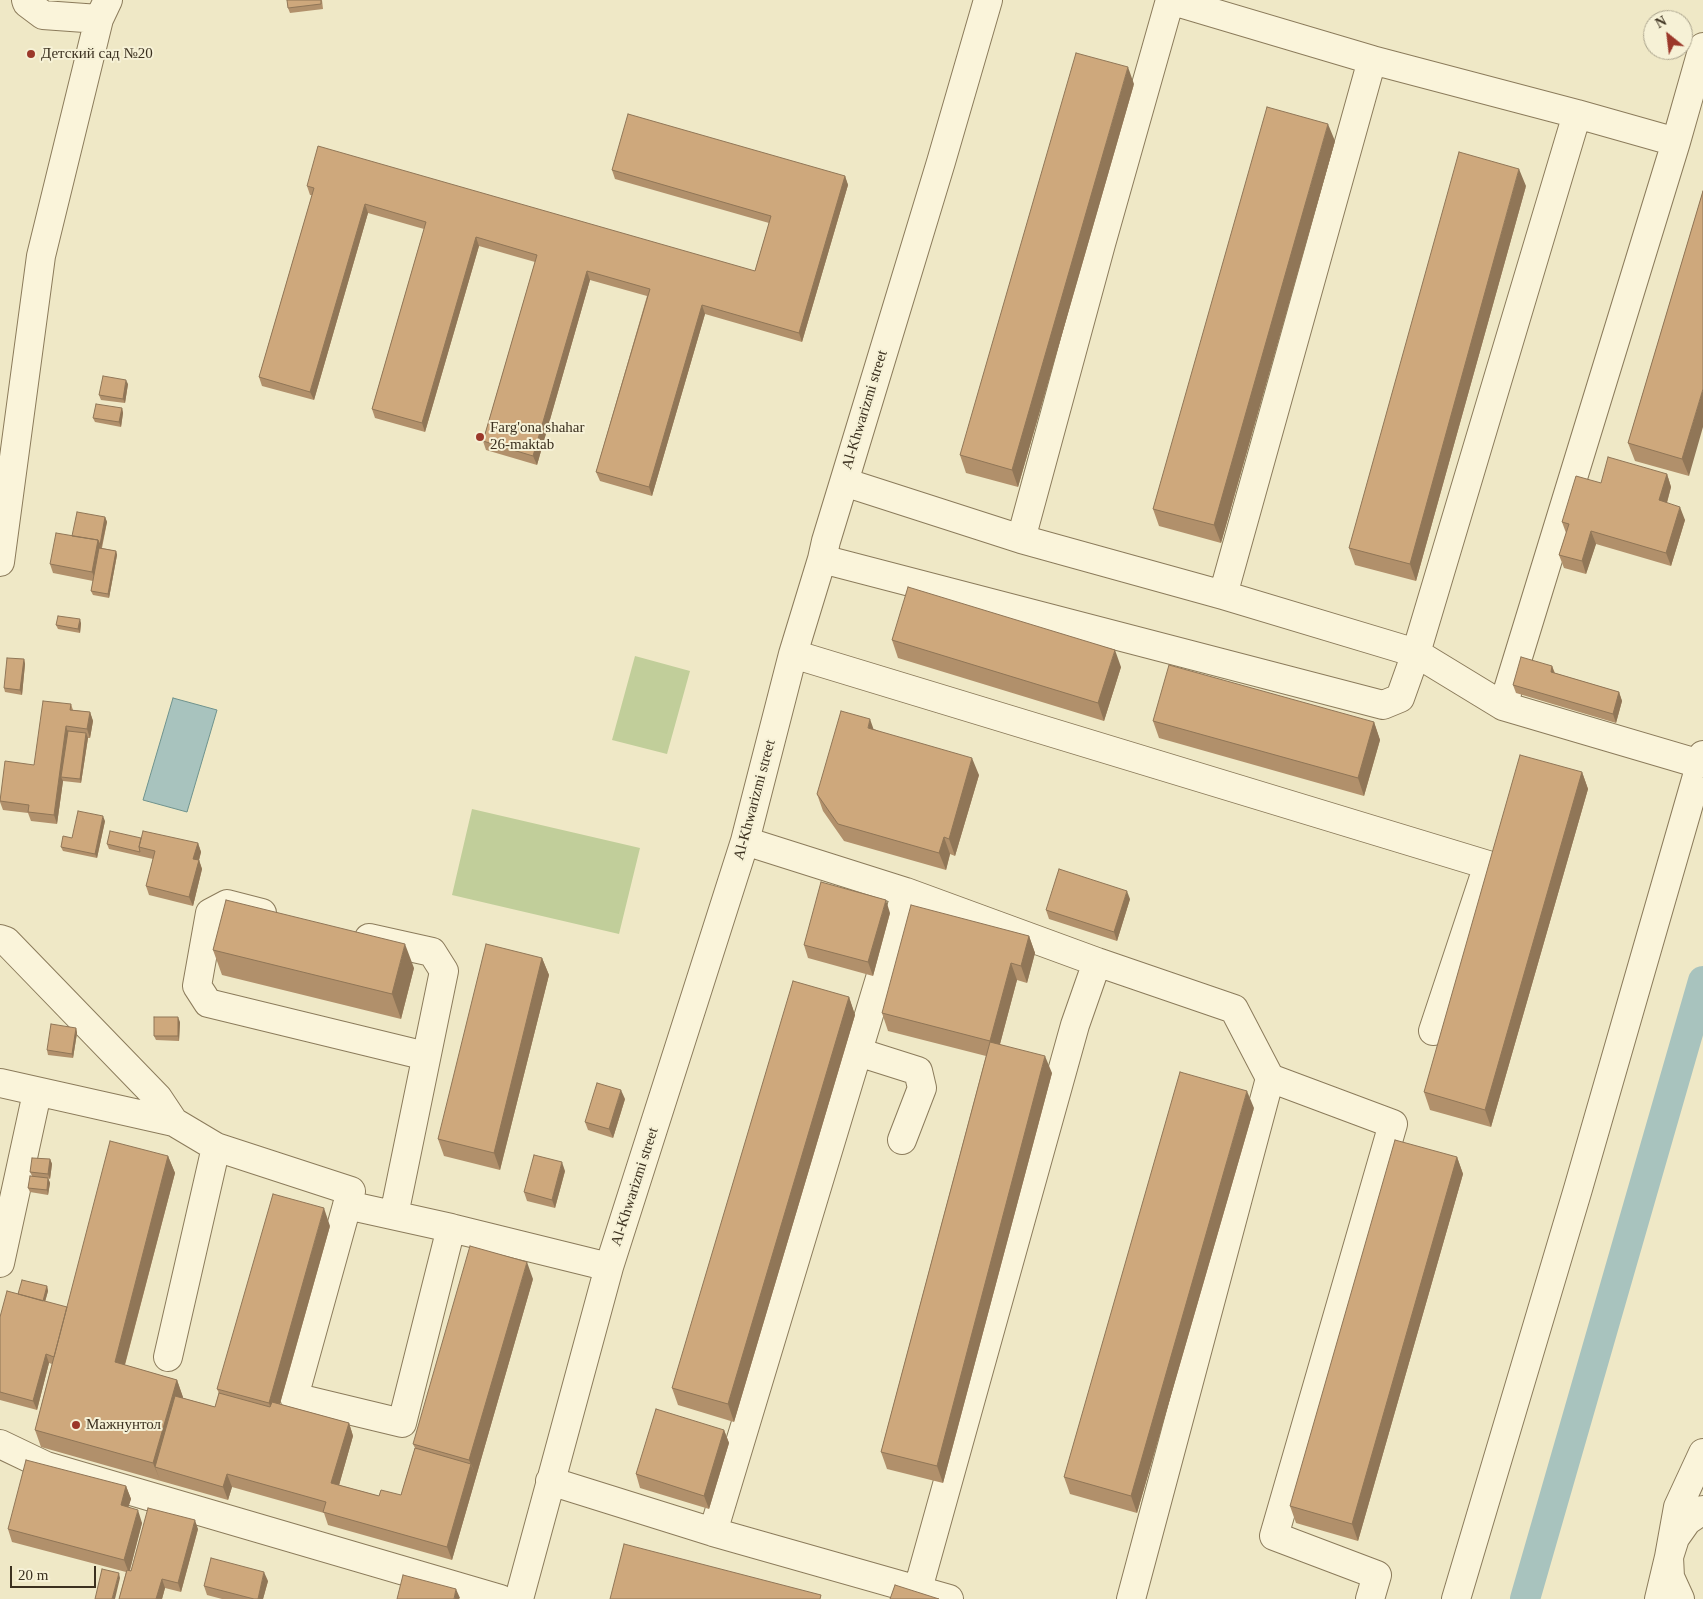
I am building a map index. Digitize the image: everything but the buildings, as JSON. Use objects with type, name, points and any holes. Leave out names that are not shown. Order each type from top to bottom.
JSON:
[{"type":"street","points":[[0,562],[41,256],[103,10],[43,15],[27,4],[26,0]]},
{"type":"street","name":"Al-Khwarizmi street","points":[[518,1599],[609,1267],[745,841],[793,654],[942,162],[988,0]]},
{"type":"street","points":[[1021,539],[1098,253],[1170,0],[1372,60],[1676,142]]},
{"type":"street","points":[[1504,706],[1676,142],[1703,47]]},
{"type":"street","points":[[1223,595],[1372,60]]},
{"type":"street","points":[[822,559],[1384,706],[1400,698],[1416,653],[1577,114]]},
{"type":"street","points":[[844,482],[1021,539],[1223,595],[1416,653],[1504,706],[1702,760],[1578,1189],[1456,1599]]},
{"type":"street","points":[[793,654],[1488,865],[1433,1031]]},
{"type":"street","points":[[745,841],[906,892],[1097,962],[1234,1009],[1270,1078],[1393,1124],[1274,1536],[1377,1575],[1370,1599]]},
{"type":"street","points":[[713,1532],[906,892]]},
{"type":"street","points":[[282,917],[226,904],[210,913],[197,986],[208,1004],[426,1056]]},
{"type":"street","points":[[348,933],[432,952],[444,971],[394,1215]]},
{"type":"street","points":[[0,939],[6,941],[158,1098],[174,1122]]},
{"type":"street","points":[[918,1589],[1073,1034],[1097,962]]},
{"type":"street","points":[[858,1052],[918,1071],[922,1088],[902,1140]]},
{"type":"street","points":[[1131,1599],[1270,1078]]},
{"type":"street","points":[[0,1083],[174,1122],[216,1147],[351,1191],[294,1397],[402,1423],[451,1228]]},
{"type":"street","points":[[0,1263],[37,1092]]},
{"type":"street","points":[[168,1357],[216,1147]]},
{"type":"street","points":[[347,1205],[451,1228],[609,1267]]},
{"type":"street","points":[[0,1444],[46,1466],[500,1599]]},
{"type":"street","points":[[1659,1599],[1678,1507],[1703,1453]]},
{"type":"street","points":[[550,1481],[713,1532],[949,1599]]},
{"type":"street","points":[[1680,1599],[1670,1577],[1669,1557],[1675,1538],[1687,1521],[1703,1510]]},
{"type":"green space","points":[[635,656],[690,671],[667,754],[612,740]]},
{"type":"green space","points":[[472,809],[640,848],[619,934],[452,895]]},
{"type":"water","points":[[173,698],[217,710],[187,812],[143,800]]},
{"type":"waterway","points":[[1525,1599],[1703,981]]},
{"type":"place","name":"Детский сад №20","points":[[31,54]]},
{"type":"place","name":"Farg'ona shahar 26-maktab","points":[[480,437]]},
{"type":"place","name":"Мажнунтол","points":[[76,1425]]}]
